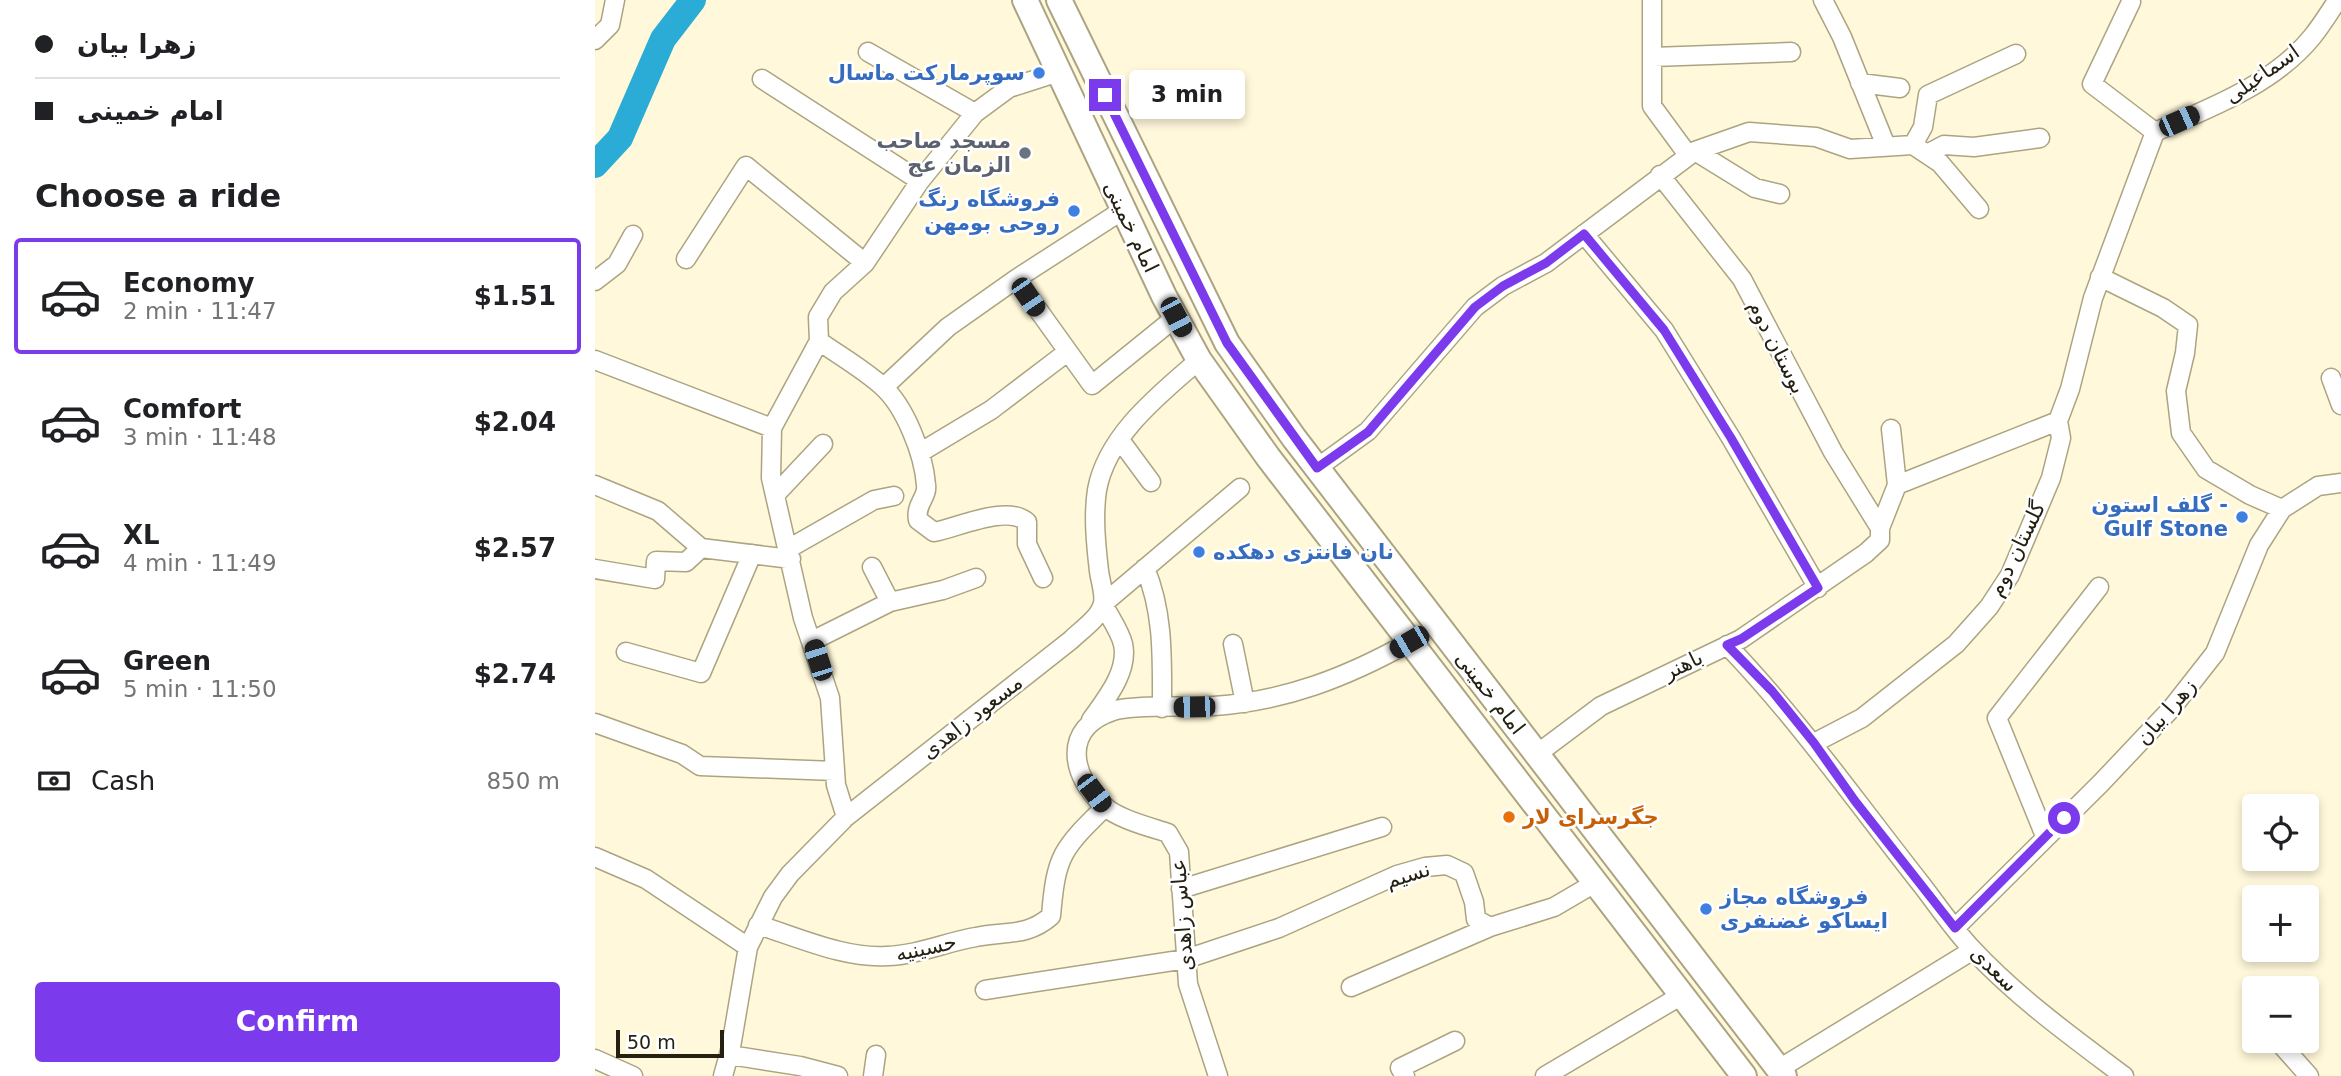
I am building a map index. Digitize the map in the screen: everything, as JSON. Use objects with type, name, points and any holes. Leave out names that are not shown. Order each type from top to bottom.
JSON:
[{"type":"highway","name":"امام خمینی","points":[[1025,0],[1123,210],[1199,360],[1268,457],[1744,1076]]},
{"type":"highway","name":"امام خمینی","points":[[1063,3],[1227,343],[1317,468],[1781,1073]]},
{"type":"highway","points":[[1595,883],[1624,867]]},
{"type":"street","points":[[596,39],[610,25],[615,0]]},
{"type":"street","points":[[1652,0],[1652,106],[1691,153],[1755,188],[1780,194]]},
{"type":"street","points":[[1823,0],[1886,146]]},
{"type":"street","name":"اسماعیلی","points":[[2155,132],[2227,101],[2278,68],[2311,38],[2337,1],[2341,1]]},
{"type":"street","points":[[2131,2],[2092,84],[2155,132],[2101,277],[2163,308],[2187,325],[2185,353],[2176,391],[2181,433],[2206,469],[2250,495],[2282,509]]},
{"type":"street","points":[[868,52],[975,113]]},
{"type":"street","points":[[1653,57],[1791,52]]},
{"type":"street","points":[[1920,149],[1928,96],[2016,54]]},
{"type":"street","points":[[846,817],[836,785],[830,698],[803,618],[771,478],[772,428],[819,341],[818,317],[833,292],[865,262],[920,181],[975,113],[1009,88],[1059,72]]},
{"type":"street","points":[[762,79],[920,181]]},
{"type":"street","points":[[1860,83],[1899,88]]},
{"type":"street","points":[[1317,468],[1368,432],[1475,307],[1503,286],[1546,263],[1691,153],[1749,132],[1816,137],[1850,149],[1886,146],[1920,149],[1944,145],[1974,147],[2040,138]]},
{"type":"street","points":[[1920,149],[1940,163],[1979,209]]},
{"type":"street","points":[[686,259],[746,166],[865,262]]},
{"type":"street","name":"بوستان دوم","points":[[1660,175],[1742,279],[1833,452],[1880,528]]},
{"type":"street","points":[[884,387],[948,327],[1016,279],[1123,210]]},
{"type":"street","points":[[1584,234],[1664,330],[1731,438],[1818,588]]},
{"type":"street","points":[[595,281],[617,264],[633,235]]},
{"type":"street","name":"گلستان دوم","points":[[1814,743],[1862,718],[1956,644],[1989,607],[2010,575],[2051,478],[2061,438],[2058,421],[2070,389],[2101,277]]},
{"type":"street","points":[[1016,279],[1066,354],[1091,385],[1176,317]]},
{"type":"street","points":[[819,341],[884,387],[904,418],[921,453],[927,488],[916,510],[918,520],[934,532],[954,529],[975,520],[995,516],[1022,517],[1027,522],[1027,544],[1043,578]]},
{"type":"street","points":[[921,453],[991,410],[1066,354]]},
{"type":"street","points":[[595,360],[772,428]]},
{"type":"street","points":[[1089,723],[1120,673],[1124,658],[1123,643],[1103,604],[1095,530],[1097,489],[1111,453],[1120,440],[1155,398],[1199,360]]},
{"type":"street","points":[[2331,378],[2341,405]]},
{"type":"street","points":[[1891,429],[1897,485],[2058,421]]},
{"type":"street","points":[[1120,440],[1151,482]]},
{"type":"street","points":[[775,495],[823,444]]},
{"type":"street","name":"زهرا بیان","points":[[1955,928],[2101,783],[2171,709],[2215,653],[2259,545],[2282,509],[2318,486],[2341,483]]},
{"type":"street","points":[[595,485],[658,511],[702,548],[752,554],[790,554],[874,500],[894,496]]},
{"type":"street","name":"باهنر","points":[[1537,754],[1601,706],[1741,639],[1818,588],[1880,540],[1880,528],[1897,485]]},
{"type":"street","name":"مسعود زاهدی","points":[[723,1076],[730,1055],[748,947],[758,925],[790,874],[846,817],[1071,640],[1095,617],[1103,604],[1240,488]]},
{"type":"street","points":[[595,569],[655,579],[656,561],[686,562],[702,548]]},
{"type":"street","points":[[626,652],[701,673],[752,554]]},
{"type":"street","points":[[872,567],[890,601]]},
{"type":"street","points":[[1145,568],[1155,593],[1161,625],[1162,708]]},
{"type":"street","points":[[812,641],[890,601],[943,590],[976,578]]},
{"type":"street","points":[[2045,836],[1997,718],[2099,587]]},
{"type":"street","points":[[1089,723],[1115,710],[1269,700],[1369,665],[1409,642]]},
{"type":"street","points":[[1233,644],[1245,703]]},
{"type":"street","name":"سعدی","points":[[1727,645],[1772,691],[1814,743],[1855,801],[1973,950],[2020,993],[2124,1076]]},
{"type":"street","points":[[595,723],[682,754],[700,766],[835,771]]},
{"type":"street","name":"عباس زاهدی","points":[[1089,723],[1081,734],[1076,751],[1076,766],[1105,807],[1142,825],[1168,833],[1179,852],[1188,984],[1218,1076]]},
{"type":"street","name":"حسینیه","points":[[758,925],[848,951],[886,956],[924,951],[977,936],[1029,931],[1051,916],[1054,885],[1061,856],[1072,839],[1105,807]]},
{"type":"street","points":[[1181,889],[1382,827]]},
{"type":"street","points":[[595,858],[646,878],[748,947]]},
{"type":"street","name":"نسیم","points":[[1186,959],[1279,928],[1397,875],[1425,867],[1447,865],[1464,873],[1474,902],[1476,919],[1490,927]]},
{"type":"street","points":[[1351,987],[1490,927],[1555,907],[1595,883]]},
{"type":"street","points":[[1781,1073],[1973,950]]},
{"type":"street","points":[[985,990],[1186,959]]},
{"type":"street","points":[[1545,1076],[1682,995]]},
{"type":"street","points":[[1405,1076],[1401,1068],[1455,1041]]},
{"type":"street","points":[[2289,1053],[2309,1076]]},
{"type":"street","points":[[730,1055],[800,1066],[838,1076]]},
{"type":"street","points":[[873,1076],[876,1055]]},
{"type":"street","points":[[598,1066],[633,1076]]},
{"type":"waterway","points":[[595,165],[620,138],[663,39],[693,0]]},
{"type":"place","name":"سوپرمارکت ماسال","points":[[1039,73]]},
{"type":"place","name":"مسجد صاحب الزمان عج","points":[[1025,153]]},
{"type":"place","name":"فروشگاه رنگ روحی بومهن","points":[[1074,211]]},
{"type":"place","name":"گلف استون - Gulf Stone","points":[[2242,517]]},
{"type":"place","name":"نان فانتزی دهکده","points":[[1199,552]]},
{"type":"place","name":"جگرسرای لار","points":[[1509,817]]},
{"type":"place","name":"فروشگاه مجاز ایساکو غضنفری","points":[[1706,909]]},
{"type":"route","points":[[1105,95],[1194,281],[1227,343],[1317,468],[1368,432],[1475,307],[1503,286],[1546,263],[1584,234],[1664,330],[1731,438],[1818,588],[1741,639],[1727,645],[1772,691],[1814,743],[1855,801],[1955,928],[2064,818]]}]
